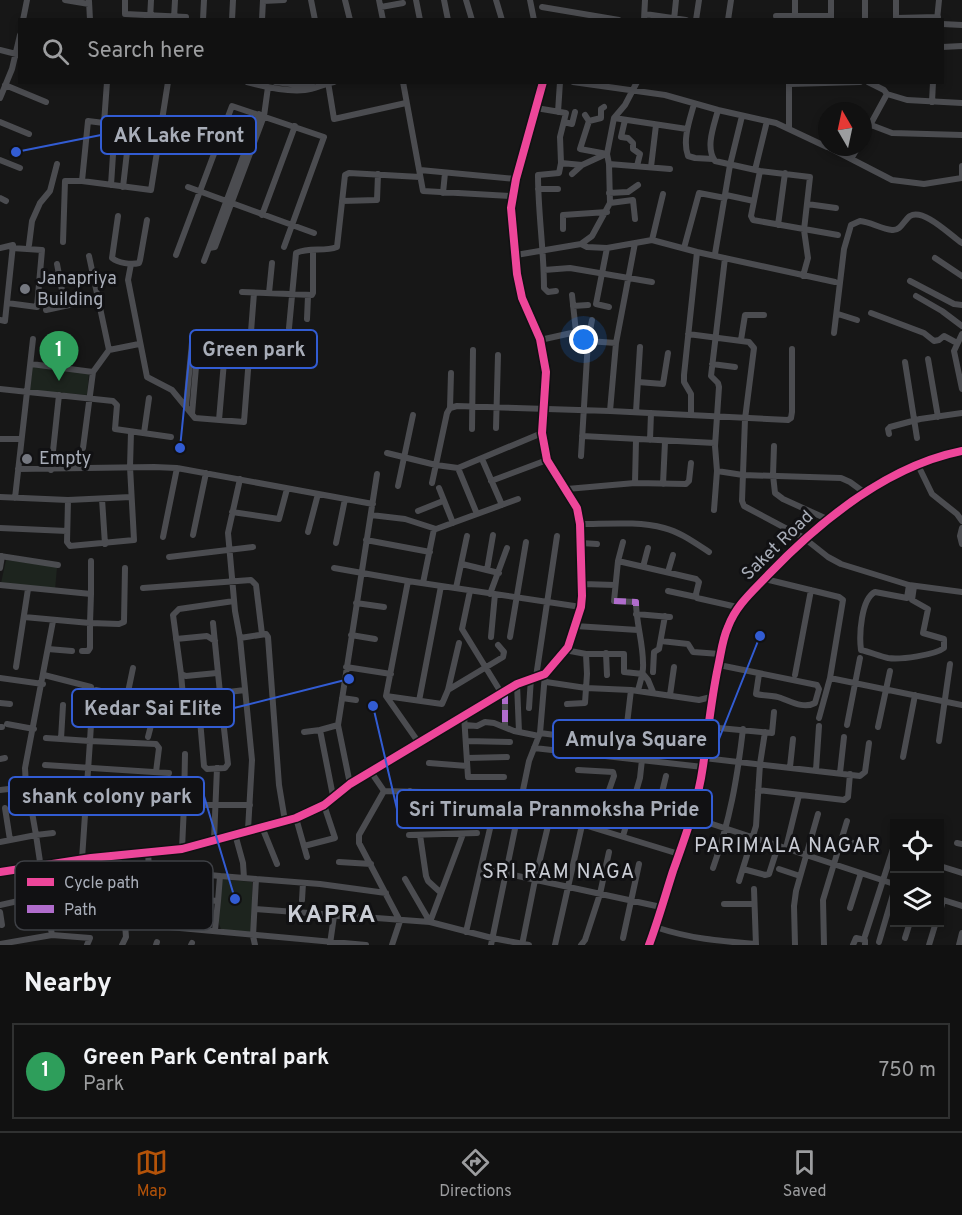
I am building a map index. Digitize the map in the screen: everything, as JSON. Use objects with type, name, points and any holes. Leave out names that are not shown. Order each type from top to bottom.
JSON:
[{"type":"street","points":[[23,18],[27,0]]},
{"type":"street","points":[[65,0],[89,2],[90,18]]},
{"type":"street","points":[[125,0],[124,17],[186,17]]},
{"type":"street","points":[[150,0],[150,17]]},
{"type":"street","points":[[174,18],[175,0]]},
{"type":"street","points":[[203,18],[204,0]]},
{"type":"street","points":[[232,18],[233,0]]},
{"type":"street","points":[[262,18],[263,0],[284,0]]},
{"type":"street","points":[[311,0],[315,18]]},
{"type":"street","points":[[345,0],[350,18]]},
{"type":"street","points":[[416,0],[420,18]]},
{"type":"street","points":[[444,0],[448,18]]},
{"type":"street","points":[[466,0],[471,18]]},
{"type":"street","points":[[496,0],[501,18]]},
{"type":"street","points":[[530,0],[534,18]]},
{"type":"street","points":[[645,0],[644,16],[665,18]]},
{"type":"street","points":[[675,18],[676,0]]},
{"type":"street","points":[[696,18],[699,0]]},
{"type":"street","points":[[728,18],[731,0]]},
{"type":"street","points":[[795,0],[795,16]]},
{"type":"street","points":[[776,16],[831,18],[831,0]]},
{"type":"street","points":[[865,0],[865,18]]},
{"type":"street","points":[[896,0],[896,18]]},
{"type":"street","points":[[937,18],[939,0]]},
{"type":"street","points":[[380,4],[403,3]]},
{"type":"street","points":[[542,7],[607,18]]},
{"type":"street","points":[[944,24],[962,26]]},
{"type":"street","points":[[944,47],[962,46]]},
{"type":"street","points":[[0,51],[17,54],[0,98]]},
{"type":"street","points":[[104,123],[107,84]]},
{"type":"street","points":[[63,242],[65,181],[152,190],[168,84]]},
{"type":"street","points":[[256,84],[299,90],[308,90],[326,84]]},
{"type":"street","points":[[291,84],[314,87]]},
{"type":"street","points":[[330,84],[334,119],[406,103]]},
{"type":"street","points":[[403,84],[423,191],[512,196]]},
{"type":"street","points":[[70,861],[182,849],[296,818],[324,805],[350,784],[464,715],[518,684],[545,674],[568,647],[581,607],[583,584],[580,524],[573,499],[548,460],[542,433],[546,372],[540,338],[522,298],[517,274],[512,208],[516,179],[542,84]]},
{"type":"street","points":[[558,112],[560,84]]},
{"type":"street","points":[[586,84],[665,95],[767,121],[818,143]]},
{"type":"street","points":[[516,255],[581,244],[592,236],[610,203],[607,154],[614,118],[625,105],[636,84]]},
{"type":"street","points":[[789,84],[789,129]]},
{"type":"street","points":[[872,84],[887,94],[907,100],[962,103]]},
{"type":"street","points":[[932,102],[933,84]]},
{"type":"street","points":[[5,85],[46,102]]},
{"type":"street","points":[[204,261],[265,108],[268,87]]},
{"type":"street","points":[[872,123],[887,94]]},
{"type":"street","points":[[694,104],[687,129],[688,156],[695,159],[713,159],[757,171],[810,177],[804,230],[808,258],[803,276]]},
{"type":"street","points":[[176,255],[230,108],[234,106],[321,135],[324,140],[284,247]]},
{"type":"street","points":[[604,107],[601,109],[601,118],[587,118],[580,149],[607,154]]},
{"type":"street","points":[[536,108],[566,113],[560,137],[559,173],[538,175],[545,291],[556,291]]},
{"type":"street","points":[[713,159],[710,146],[718,110]]},
{"type":"street","points":[[564,122],[572,124],[575,112]]},
{"type":"street","points":[[714,254],[730,165],[742,116]]},
{"type":"street","points":[[614,118],[687,129]]},
{"type":"street","points":[[625,120],[621,137],[628,138],[633,143],[633,149],[640,154],[637,166]]},
{"type":"street","points":[[82,181],[88,121],[162,130]]},
{"type":"street","points":[[767,121],[757,171],[753,220],[838,235]]},
{"type":"street","points":[[0,122],[29,134]]},
{"type":"street","points":[[111,185],[115,124]]},
{"type":"street","points":[[651,167],[656,125]]},
{"type":"street","points":[[872,125],[899,134],[962,135]]},
{"type":"street","points":[[123,187],[130,126]]},
{"type":"street","points":[[262,214],[295,126]]},
{"type":"street","points":[[572,174],[582,165],[607,154]]},
{"type":"street","points":[[845,156],[886,178],[924,184],[962,178],[962,166]]},
{"type":"street","points":[[0,160],[20,168]]},
{"type":"street","points":[[561,163],[582,165]]},
{"type":"street","points":[[29,245],[32,221],[40,203],[50,191],[57,164]]},
{"type":"street","points":[[609,164],[670,169]]},
{"type":"street","points":[[289,328],[296,253],[309,249],[314,251],[337,247],[345,175],[349,173],[445,173],[516,179]]},
{"type":"street","points":[[443,193],[445,173]]},
{"type":"street","points":[[778,225],[785,173]]},
{"type":"street","points":[[342,201],[377,200],[378,174]]},
{"type":"street","points":[[609,193],[628,192],[638,185]]},
{"type":"street","points":[[188,187],[314,233]]},
{"type":"street","points":[[538,189],[558,189]]},
{"type":"street","points":[[684,248],[697,196],[703,192],[754,201]]},
{"type":"street","points":[[652,240],[663,194]]},
{"type":"street","points":[[610,203],[633,201],[635,219]]},
{"type":"street","points":[[807,204],[836,208]]},
{"type":"street","points":[[563,229],[563,215],[607,212]]},
{"type":"street","points":[[834,333],[844,249],[851,225],[856,222],[868,222],[894,230],[900,228],[911,216],[916,215],[935,221],[944,231],[962,243]]},
{"type":"street","points":[[118,216],[112,258],[131,264],[138,263],[140,260],[147,220]]},
{"type":"street","points":[[581,244],[587,247],[607,248],[652,240],[835,282]]},
{"type":"street","points":[[610,411],[616,343],[635,243]]},
{"type":"street","points":[[0,248],[13,245],[5,321],[0,320]]},
{"type":"street","points":[[7,303],[37,307],[42,250],[12,248]]},
{"type":"street","points":[[607,248],[596,304],[609,307]]},
{"type":"street","points":[[242,292],[308,296],[314,293],[314,251]]},
{"type":"street","points":[[691,415],[691,394],[684,382],[684,375],[697,252]]},
{"type":"street","points":[[89,256],[109,350]]},
{"type":"street","points":[[714,510],[719,387],[711,376],[725,258]]},
{"type":"street","points":[[935,258],[962,276]]},
{"type":"street","points":[[270,293],[272,263]]},
{"type":"street","points":[[57,264],[65,306]]},
{"type":"street","points":[[131,264],[128,280],[147,377],[172,390],[195,418],[244,422],[254,292]]},
{"type":"street","points":[[544,270],[570,268],[652,282]]},
{"type":"street","points":[[910,281],[954,304],[962,305]]},
{"type":"street","points":[[540,338],[576,332],[572,295]]},
{"type":"street","points":[[307,319],[308,296]]},
{"type":"street","points":[[916,296],[936,306],[962,326]]},
{"type":"street","points":[[46,310],[97,299]]},
{"type":"street","points":[[573,306],[588,305]]},
{"type":"street","points":[[871,313],[924,333],[934,341],[944,336],[957,343]]},
{"type":"street","points":[[838,314],[857,320]]},
{"type":"street","points":[[741,340],[745,315],[764,315]]},
{"type":"street","points":[[581,456],[588,341],[592,320]]},
{"type":"street","points":[[688,334],[741,340],[749,342],[754,348],[746,419],[742,501],[744,506],[804,538],[841,564],[911,586],[962,592]]},
{"type":"street","points":[[962,334],[954,351],[962,389]]},
{"type":"street","points":[[15,498],[33,339]]},
{"type":"street","points":[[588,341],[616,343]]},
{"type":"street","points":[[192,414],[195,343]]},
{"type":"street","points":[[83,448],[94,370],[109,350],[139,344]]},
{"type":"street","points":[[636,412],[640,347]]},
{"type":"street","points":[[450,408],[584,410],[788,420],[791,417],[792,349]]},
{"type":"street","points":[[219,420],[225,350]]},
{"type":"street","points":[[472,429],[473,350]]},
{"type":"street","points":[[638,382],[663,384],[668,353]]},
{"type":"street","points":[[496,428],[498,355]]},
{"type":"street","points":[[186,407],[194,358]]},
{"type":"street","points":[[927,359],[938,417]]},
{"type":"street","points":[[905,362],[917,438]]},
{"type":"street","points":[[31,364],[94,370]]},
{"type":"street","points":[[712,364],[735,367]]},
{"type":"street","points":[[432,483],[450,408],[451,374]]},
{"type":"street","points":[[0,389],[116,402],[115,429],[171,437]]},
{"type":"street","points":[[51,470],[59,395]]},
{"type":"street","points":[[144,433],[149,398]]},
{"type":"street","points":[[650,440],[651,413]]},
{"type":"street","points":[[889,434],[890,427],[914,420],[962,413]]},
{"type":"street","points":[[398,486],[413,415]]},
{"type":"street","points":[[68,501],[67,542],[70,546],[134,540],[130,467],[131,432]]},
{"type":"street","points":[[387,453],[458,468],[542,433]]},
{"type":"street","points":[[582,436],[716,443]]},
{"type":"street","points":[[0,439],[21,439]]},
{"type":"street","points":[[635,483],[636,440]]},
{"type":"street","points":[[663,484],[665,442]]},
{"type":"street","points":[[774,446],[773,487],[778,496],[827,519]]},
{"type":"street","name":"Saket Road","points":[[649,945],[690,820],[703,767],[720,654],[727,629],[737,607],[804,538],[827,519],[917,463],[962,451]]},
{"type":"street","points":[[482,459],[502,505]]},
{"type":"street","points":[[491,481],[548,460]]},
{"type":"street","points":[[917,463],[932,494],[961,517]]},
{"type":"street","points":[[568,490],[635,483],[688,483],[691,464]]},
{"type":"street","points":[[18,469],[177,468],[373,504]]},
{"type":"street","points":[[163,537],[177,468]]},
{"type":"street","points":[[458,468],[477,514]]},
{"type":"street","points":[[717,471],[743,475],[841,478],[865,494]]},
{"type":"street","points":[[194,535],[206,473]]},
{"type":"street","points":[[350,784],[338,725],[377,474]]},
{"type":"street","points":[[240,479],[228,533],[252,760],[248,830]]},
{"type":"street","points":[[440,488],[453,524]]},
{"type":"street","points":[[232,512],[279,519],[287,489]]},
{"type":"street","points":[[308,532],[318,494]]},
{"type":"street","points":[[0,497],[68,501],[131,497]]},
{"type":"street","points":[[102,499],[105,544]]},
{"type":"street","points":[[336,543],[345,499]]},
{"type":"street","points":[[371,515],[405,519],[436,528],[453,524],[518,499]]},
{"type":"street","points":[[418,511],[443,501]]},
{"type":"street","points":[[580,524],[651,525],[675,532],[709,552]]},
{"type":"street","points":[[0,528],[67,531]]},
{"type":"street","points":[[423,583],[436,528]]},
{"type":"street","points":[[962,528],[962,544]]},
{"type":"street","points":[[487,570],[493,535]]},
{"type":"street","points":[[456,588],[467,536]]},
{"type":"street","points":[[529,708],[557,536]]},
{"type":"street","points":[[366,540],[430,552]]},
{"type":"street","points":[[510,638],[526,542]]},
{"type":"street","points":[[623,542],[618,561],[614,602],[636,602],[638,630],[642,640],[643,674],[635,690],[627,724]]},
{"type":"street","points":[[581,543],[597,544]]},
{"type":"street","points":[[169,557],[253,547]]},
{"type":"street","points":[[491,637],[493,594],[507,548]]},
{"type":"street","points":[[643,567],[648,548]]},
{"type":"street","points":[[668,572],[673,555]]},
{"type":"street","points":[[0,568],[1,556],[58,565]]},
{"type":"street","points":[[82,651],[88,651],[90,648],[91,561]]},
{"type":"street","points":[[618,561],[698,580],[696,597]]},
{"type":"street","points":[[462,564],[499,573]]},
{"type":"street","points":[[24,617],[53,621],[119,624],[123,622],[125,568]]},
{"type":"street","points":[[334,568],[581,607]]},
{"type":"street","points":[[765,579],[839,597],[843,600],[844,605],[830,678],[819,718]]},
{"type":"street","points":[[143,588],[232,580],[254,582],[262,634]]},
{"type":"street","points":[[408,581],[386,696],[419,743]]},
{"type":"street","points":[[583,584],[615,585]]},
{"type":"street","points":[[0,585],[92,594]]},
{"type":"street","points":[[418,701],[441,586]]},
{"type":"street","points":[[909,599],[911,586]]},
{"type":"street","points":[[16,667],[28,589]]},
{"type":"street","points":[[795,675],[811,590]]},
{"type":"street","points":[[470,591],[462,629],[503,693],[505,728]]},
{"type":"street","points":[[668,591],[737,607]]},
{"type":"street","points":[[872,593],[909,599],[928,609],[923,633],[944,639],[944,648],[915,657],[895,658],[861,650],[864,607],[872,593]]},
{"type":"street","points":[[213,623],[228,764],[225,768],[205,768],[199,708],[184,707],[182,674],[173,615],[179,609],[234,601]]},
{"type":"street","points":[[356,603],[384,607]]},
{"type":"street","points":[[636,614],[668,616],[659,649],[654,652],[653,672]]},
{"type":"street","points":[[26,786],[26,768],[53,621]]},
{"type":"street","points":[[575,626],[638,630]]},
{"type":"street","points":[[240,638],[262,634],[266,634],[268,638],[279,785],[285,821]]},
{"type":"street","points":[[351,635],[375,639]]},
{"type":"street","points":[[176,639],[207,636],[215,641]]},
{"type":"street","points":[[661,641],[688,644],[693,652],[720,654]]},
{"type":"street","points":[[386,696],[442,704],[448,690],[459,643]]},
{"type":"street","points":[[448,690],[503,657],[504,652],[498,645]]},
{"type":"street","points":[[48,649],[72,651]]},
{"type":"street","points":[[565,650],[586,654],[624,654],[624,672],[643,674],[653,692]]},
{"type":"street","points":[[606,653],[607,675]]},
{"type":"street","points":[[567,704],[585,703],[586,654]]},
{"type":"street","points":[[847,725],[860,658]]},
{"type":"street","points":[[939,741],[950,664]]},
{"type":"street","points":[[719,665],[817,685],[819,689],[815,703],[812,705],[790,703],[782,698],[756,694],[759,674]]},
{"type":"street","points":[[346,667],[391,674]]},
{"type":"street","points":[[670,696],[674,667]]},
{"type":"street","points":[[122,721],[132,668]]},
{"type":"street","points":[[879,728],[890,670]]},
{"type":"street","points":[[182,674],[186,676],[217,673]]},
{"type":"street","points":[[492,942],[529,761],[539,734],[545,674]]},
{"type":"street","points":[[44,675],[91,687]]},
{"type":"street","points":[[0,678],[43,684]]},
{"type":"street","points":[[830,678],[962,705]]},
{"type":"street","points":[[546,682],[586,688],[653,692],[711,702]]},
{"type":"street","points":[[518,684],[519,732]]},
{"type":"street","points":[[82,859],[92,707],[96,690],[156,704],[148,737]]},
{"type":"street","points":[[220,693],[245,690]]},
{"type":"street","points":[[903,757],[915,695]]},
{"type":"street","points":[[342,698],[356,700]]},
{"type":"street","points":[[699,700],[711,702]]},
{"type":"street","points":[[0,703],[10,704]]},
{"type":"street","points":[[62,739],[63,705]]},
{"type":"street","points":[[708,727],[772,733],[774,712]]},
{"type":"street","points":[[464,715],[468,777],[465,819]]},
{"type":"street","points":[[465,725],[477,726],[485,722],[519,732],[661,749]]},
{"type":"street","points":[[589,723],[609,725],[609,742]]},
{"type":"street","points":[[304,732],[338,725]]},
{"type":"street","points":[[3,726],[34,729]]},
{"type":"street","points":[[816,770],[819,726]]},
{"type":"street","points":[[713,868],[727,829],[742,729]]},
{"type":"street","points":[[320,730],[333,796]]},
{"type":"street","points":[[624,836],[643,761],[645,732]]},
{"type":"street","points":[[739,881],[758,814],[760,764],[765,732]]},
{"type":"street","points":[[840,772],[844,737]]},
{"type":"street","points":[[46,738],[156,744],[159,747],[156,772]]},
{"type":"street","points":[[578,754],[580,739]]},
{"type":"street","points":[[790,767],[793,739]]},
{"type":"street","points":[[466,741],[510,742]]},
{"type":"street","points":[[704,758],[860,776],[864,774],[869,743]]},
{"type":"street","points":[[534,748],[703,767]]},
{"type":"street","points":[[182,849],[185,754]]},
{"type":"street","points":[[467,758],[507,757]]},
{"type":"street","points":[[429,763],[467,766]]},
{"type":"street","points":[[45,765],[169,772]]},
{"type":"street","points":[[214,840],[218,768]]},
{"type":"street","points":[[578,770],[613,772],[614,776],[607,796]]},
{"type":"street","points":[[371,772],[384,791]]},
{"type":"street","points":[[758,790],[847,800],[850,774]]},
{"type":"street","points":[[657,813],[666,776]]},
{"type":"street","points":[[468,777],[504,777]]},
{"type":"street","points":[[0,790],[43,785]]},
{"type":"street","points":[[384,791],[495,793],[499,797],[466,932]]},
{"type":"street","points":[[384,791],[359,836],[360,848],[371,864],[400,921],[392,945]]},
{"type":"street","points":[[410,791],[411,820]]},
{"type":"street","points":[[436,792],[437,817]]},
{"type":"street","points":[[555,945],[581,824],[589,794],[592,792],[657,813],[727,829],[890,883]]},
{"type":"street","points":[[743,869],[769,874],[782,847],[799,795]]},
{"type":"street","points":[[87,798],[184,805],[250,805]]},
{"type":"street","points":[[40,861],[30,803],[66,800]]},
{"type":"street","points":[[304,846],[335,838],[324,805]]},
{"type":"street","points":[[255,909],[430,922],[492,942],[525,944],[535,880],[553,805],[584,813]]},
{"type":"street","points":[[5,808],[10,840]]},
{"type":"street","points":[[795,945],[794,906],[818,814]]},
{"type":"street","points":[[296,818],[307,857]]},
{"type":"street","points":[[824,945],[822,900],[847,821]]},
{"type":"street","points":[[581,824],[679,854]]},
{"type":"street","points":[[262,827],[278,864]]},
{"type":"street","points":[[0,842],[53,833]]},
{"type":"street","points":[[409,835],[477,833]]},
{"type":"street","points":[[235,834],[244,867],[244,878]]},
{"type":"street","points":[[430,922],[463,834]]},
{"type":"street","points":[[420,835],[426,876],[440,892]]},
{"type":"street","points":[[841,839],[874,850]]},
{"type":"street","points":[[148,852],[149,861]]},
{"type":"street","points":[[581,945],[585,940],[600,894],[609,852]]},
{"type":"street","points":[[119,855],[119,861]]},
{"type":"street","points":[[865,936],[890,858]]},
{"type":"street","points":[[339,862],[371,864]]},
{"type":"street","points":[[623,938],[639,864]]},
{"type":"street","points":[[482,868],[661,907]]},
{"type":"street","points":[[944,868],[962,873]]},
{"type":"street","points":[[779,869],[800,876]]},
{"type":"street","points":[[0,872],[15,870]]},
{"type":"street","points":[[850,908],[861,873]]},
{"type":"street","points":[[213,875],[386,893]]},
{"type":"street","points":[[220,876],[215,930],[253,936],[260,934],[366,945]]},
{"type":"street","points":[[255,945],[253,936],[256,879]]},
{"type":"street","points":[[405,879],[430,922]]},
{"type":"street","points":[[302,900],[303,883]]},
{"type":"street","points":[[655,927],[708,943],[756,944],[754,889]]},
{"type":"street","points":[[944,900],[962,906]]},
{"type":"street","points":[[213,901],[218,901]]},
{"type":"street","points":[[0,905],[15,902]]},
{"type":"street","points":[[724,904],[754,904]]},
{"type":"street","points":[[853,945],[856,938],[866,941],[867,945],[870,942],[879,943],[890,905]]},
{"type":"street","points":[[0,912],[2,925]]},
{"type":"street","points":[[330,943],[334,916]]},
{"type":"street","points":[[905,938],[908,927]]},
{"type":"street","points":[[929,945],[934,927]]},
{"type":"street","points":[[51,930],[52,935]]},
{"type":"street","points":[[122,945],[126,937],[125,930]]},
{"type":"street","points":[[959,945],[962,933]]},
{"type":"street","points":[[0,944],[52,935],[90,938],[87,945]]},
{"type":"shaded area","points":[[32,366],[89,373],[87,395],[30,390]]},
{"type":"shaded area","points":[[6,560],[57,567],[55,590],[1,583]]},
{"type":"shaded area","points":[[220,879],[252,882],[253,936],[221,929],[216,917]]},
{"type":"marked path","points":[[614,601],[636,602],[636,606]]},
{"type":"marked path","points":[[505,692],[505,727]]},
{"type":"cycle path","points":[[72,861],[182,849],[296,818],[324,805],[350,784],[517,684],[545,674],[568,647],[581,607],[580,524],[577,508],[547,460],[542,433],[546,372],[540,339],[522,298],[517,274],[511,208],[516,179],[542,84]]},
{"type":"cycle path","points":[[649,945],[686,833],[701,779],[713,692],[722,647],[731,619],[751,592],[833,515],[882,482],[908,469],[934,458],[962,451]]},
{"type":"cycle path","points":[[0,872],[15,870]]},
{"type":"place","name":"AK Lake Front","points":[[16,152]]},
{"type":"place","name":"Janapriya Building","points":[[25,289]]},
{"type":"place","name":"Green Park Central park","points":[[59,381]]},
{"type":"place","name":"Green park","points":[[180,448]]},
{"type":"place","name":"Empty","points":[[27,459]]},
{"type":"place","name":"Amulya Square","points":[[760,636]]},
{"type":"place","name":"Kedar Sai Elite","points":[[349,679]]},
{"type":"place","name":"Sri Tirumala Pranmoksha Pride","points":[[373,706]]},
{"type":"place","name":"shank colony park","points":[[235,899]]},
{"type":"district","name":"PARIMALA NAGAR","points":[[788,847]]},
{"type":"district","name":"SRI RAM NAGA","points":[[559,873]]},
{"type":"district","name":"KAPRA","points":[[332,916]]}]
